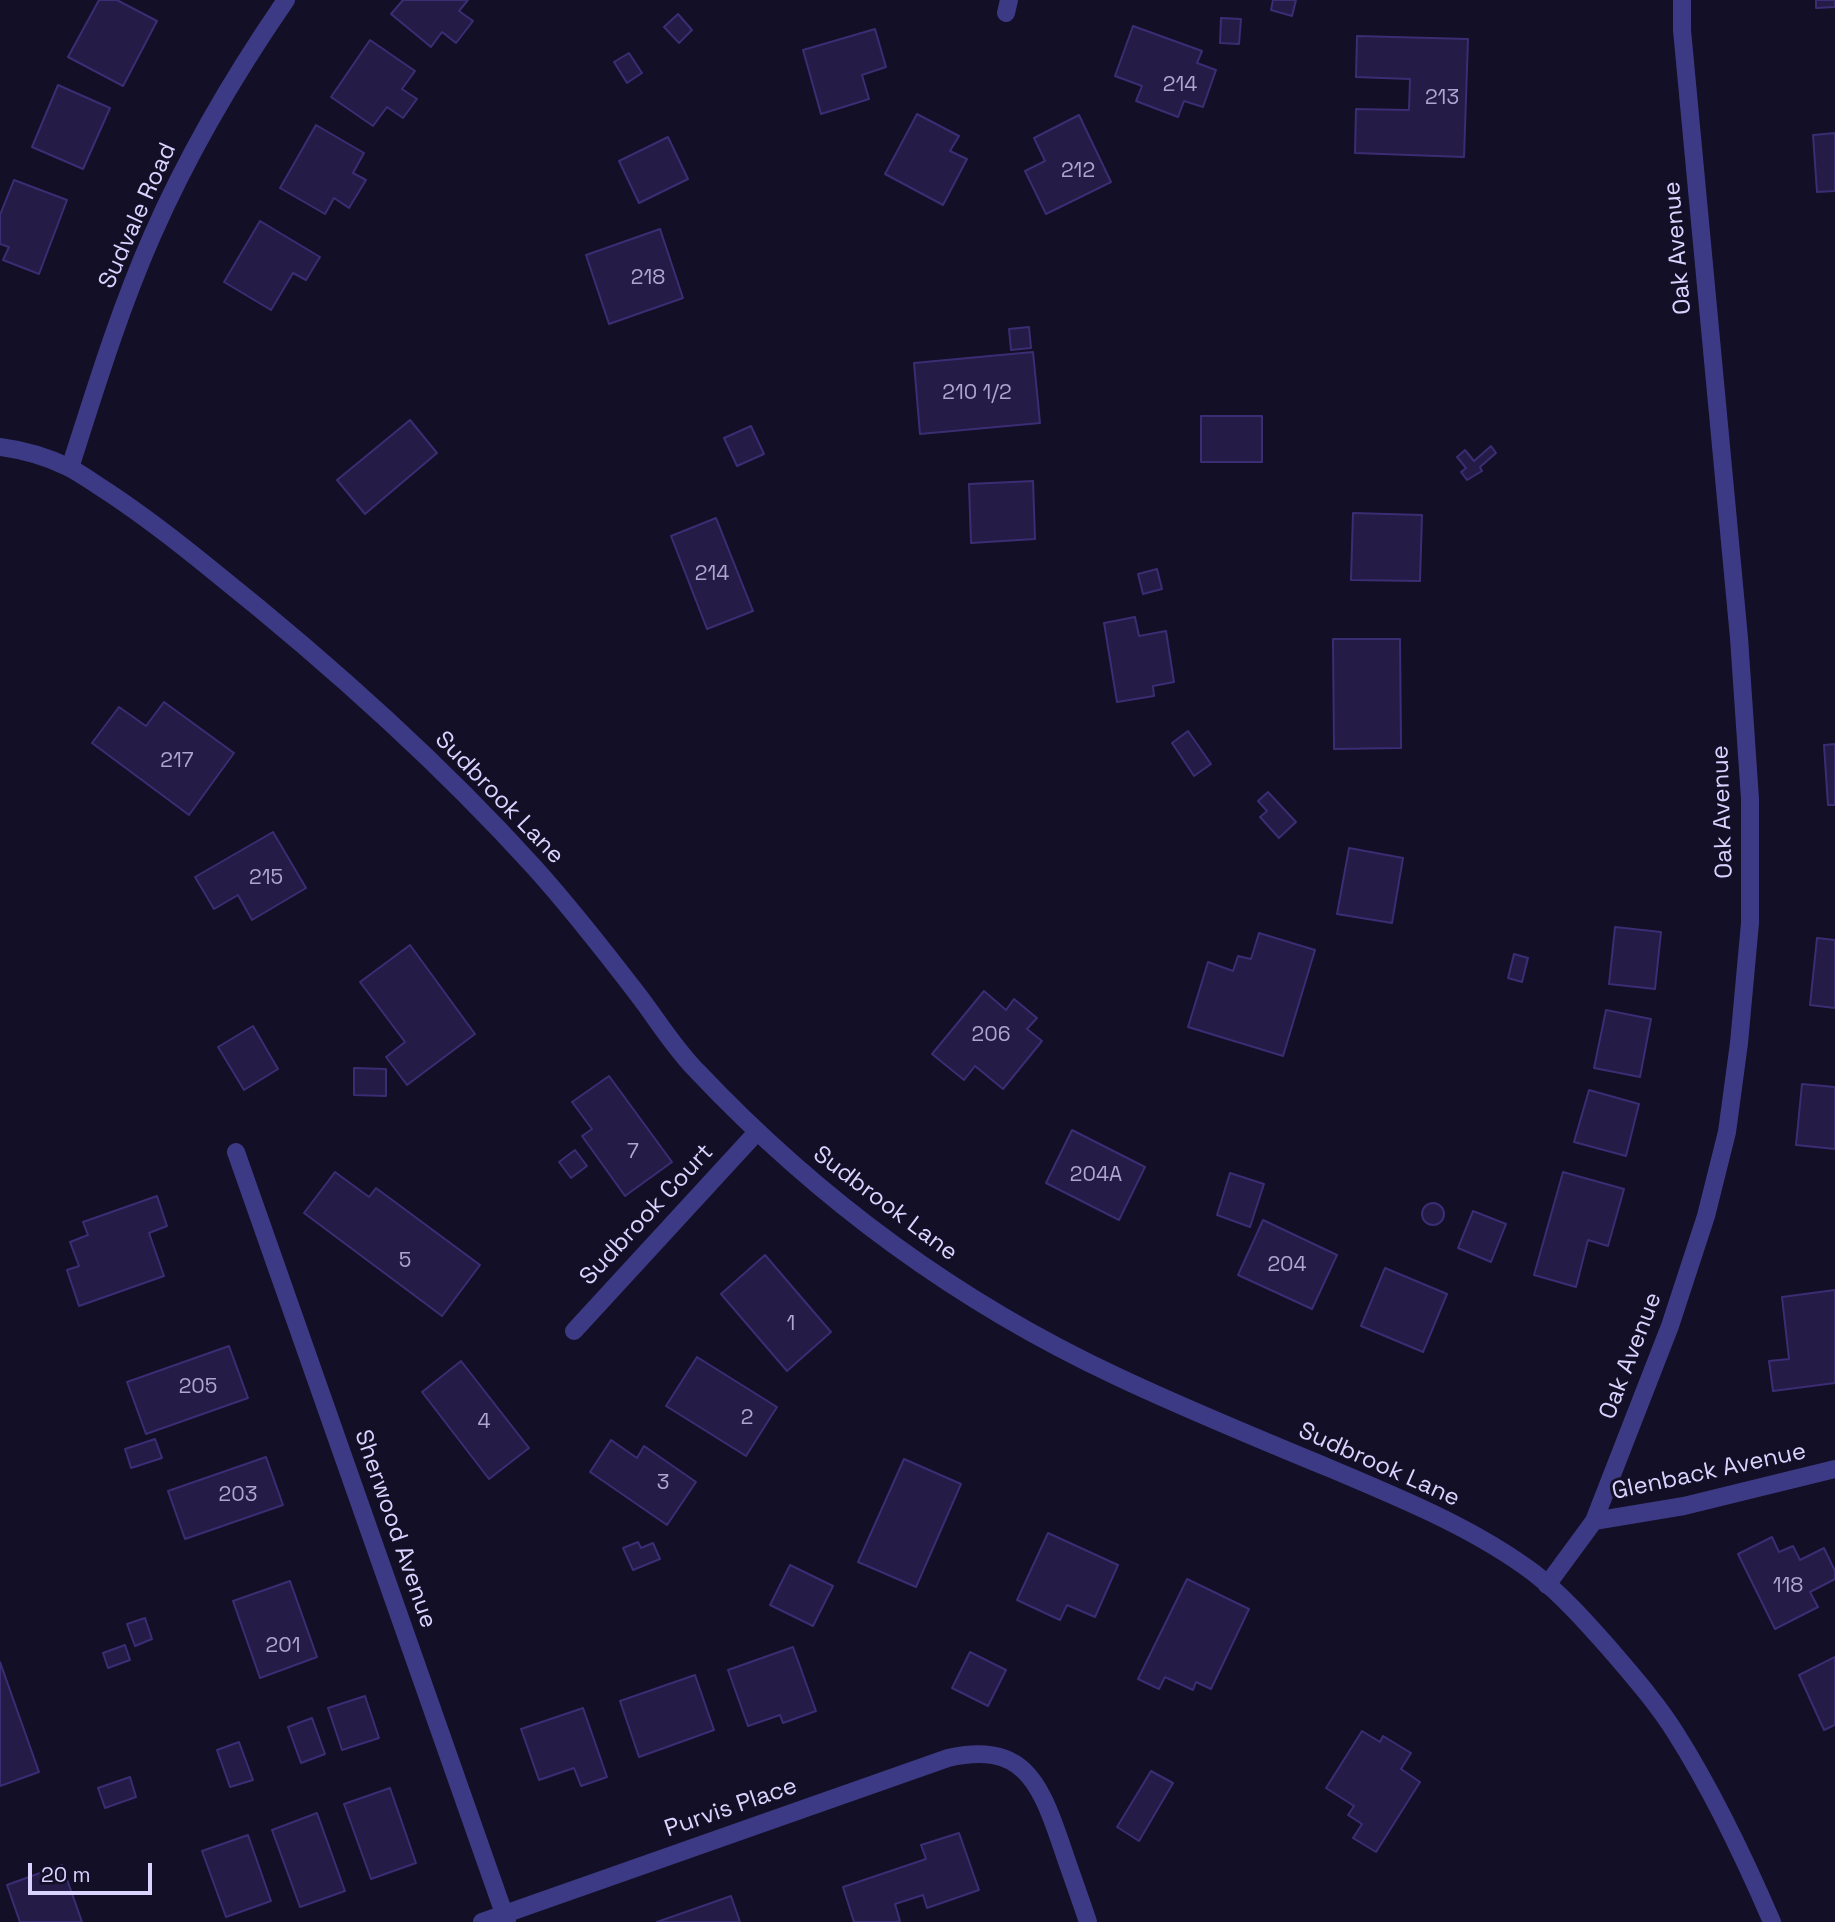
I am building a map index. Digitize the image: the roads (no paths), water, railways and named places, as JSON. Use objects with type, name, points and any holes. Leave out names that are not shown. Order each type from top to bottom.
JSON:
[{"type":"street","name":"Sudvale Road","points":[[70,468],[111,340],[152,235],[204,131],[255,45],[286,0]]},
{"type":"street","name":"Oak Avenue","points":[[1547,1585],[1594,1521],[1670,1326],[1706,1216],[1728,1119],[1739,1043],[1750,923],[1750,799],[1740,652],[1682,30],[1682,0]]},
{"type":"street","name":"Sudbrook Lane","points":[[0,447],[22,450],[70,468],[173,538],[369,702],[536,869],[625,978],[692,1066],[757,1132],[826,1194],[890,1243],[970,1298],[1115,1376],[1397,1497],[1476,1536],[1536,1575],[1588,1623],[1673,1729],[1723,1816],[1772,1922]]},
{"type":"street","name":"Sudbrook Court","points":[[574,1331],[757,1132]]},
{"type":"street","name":"Sherwood Avenue","points":[[236,1152],[506,1918]]},
{"type":"street","name":"Glenback Avenue","points":[[1594,1521],[1684,1506],[1835,1469]]},
{"type":"street","name":"Purvis Place","points":[[482,1922],[506,1918],[948,1758],[972,1752],[998,1756],[1020,1767],[1036,1783],[1049,1810],[1088,1922]]}]
